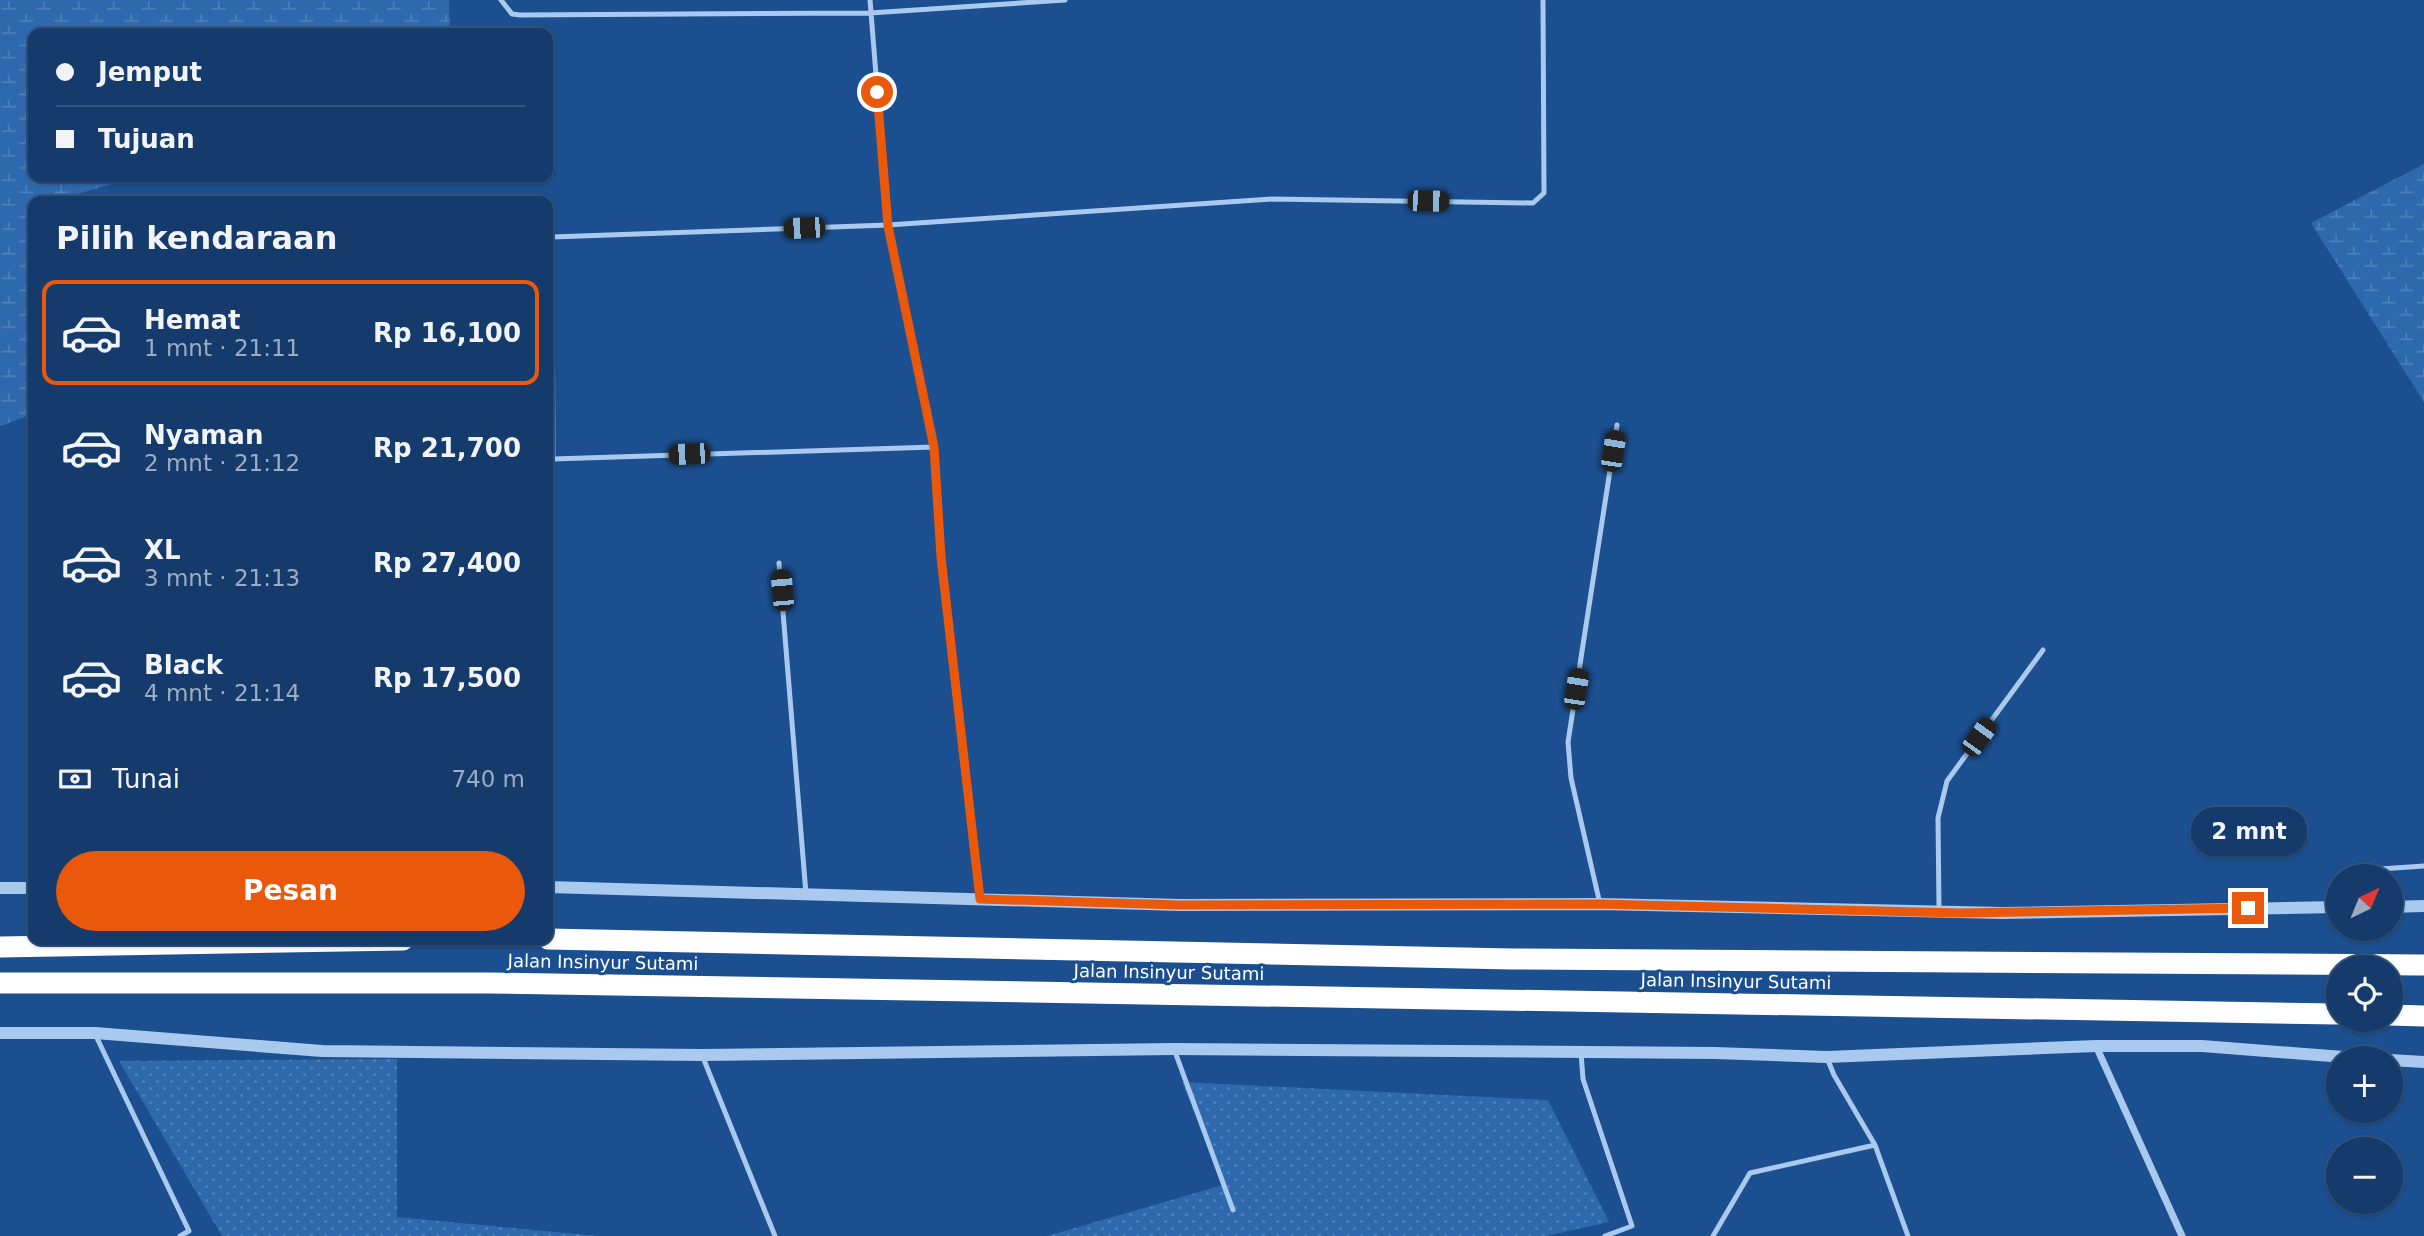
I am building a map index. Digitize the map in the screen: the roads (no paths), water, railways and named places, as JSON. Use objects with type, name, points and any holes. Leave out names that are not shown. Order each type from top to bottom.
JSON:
[{"type":"highway","name":"Jalan Insinyur Sutami","points":[[553,939],[1498,959],[2424,965]]},
{"type":"highway","points":[[4,946],[70,945]]},
{"type":"highway","name":"Jalan Insinyur Sutami","points":[[0,983],[489,983],[2326,1014]]},
{"type":"highway","points":[[2403,1015],[2424,1016]]},
{"type":"street","points":[[553,887],[1180,905],[1600,904],[1939,912],[2326,907]]},
{"type":"street","points":[[0,888],[28,888]]},
{"type":"street","points":[[2403,907],[2424,906]]},
{"type":"street","points":[[0,1033],[94,1033],[322,1051],[702,1055],[1174,1049],[1715,1053],[1827,1058],[2096,1046],[2202,1046],[2326,1056]]},
{"type":"street","points":[[2096,1046],[2182,1236]]},
{"type":"street","points":[[2403,1061],[2424,1062]]},
{"type":"lane","points":[[502,0],[512,14],[520,15],[870,13],[1065,0]]},
{"type":"lane","points":[[870,0],[888,226],[934,447],[941,557],[980,899]]},
{"type":"lane","points":[[553,237],[888,226],[1272,199],[1533,202],[1544,193],[1543,0]]},
{"type":"lane","points":[[1600,904],[1571,778],[1567,742],[1617,425]]},
{"type":"lane","points":[[553,459],[934,447]]},
{"type":"lane","points":[[779,563],[806,894]]},
{"type":"lane","points":[[1939,912],[1938,818],[1947,781],[2043,650]]},
{"type":"lane","points":[[2403,867],[2424,866]]},
{"type":"lane","points":[[94,1033],[189,1231],[180,1236]]},
{"type":"lane","points":[[1174,1049],[1233,1210]]},
{"type":"lane","points":[[1581,1053],[1583,1079],[1633,1226],[1605,1236]]},
{"type":"lane","points":[[702,1055],[775,1236]]},
{"type":"lane","points":[[1827,1058],[1875,1145],[1908,1236]]},
{"type":"lane","points":[[1713,1236],[1750,1173],[1875,1145]]}]
